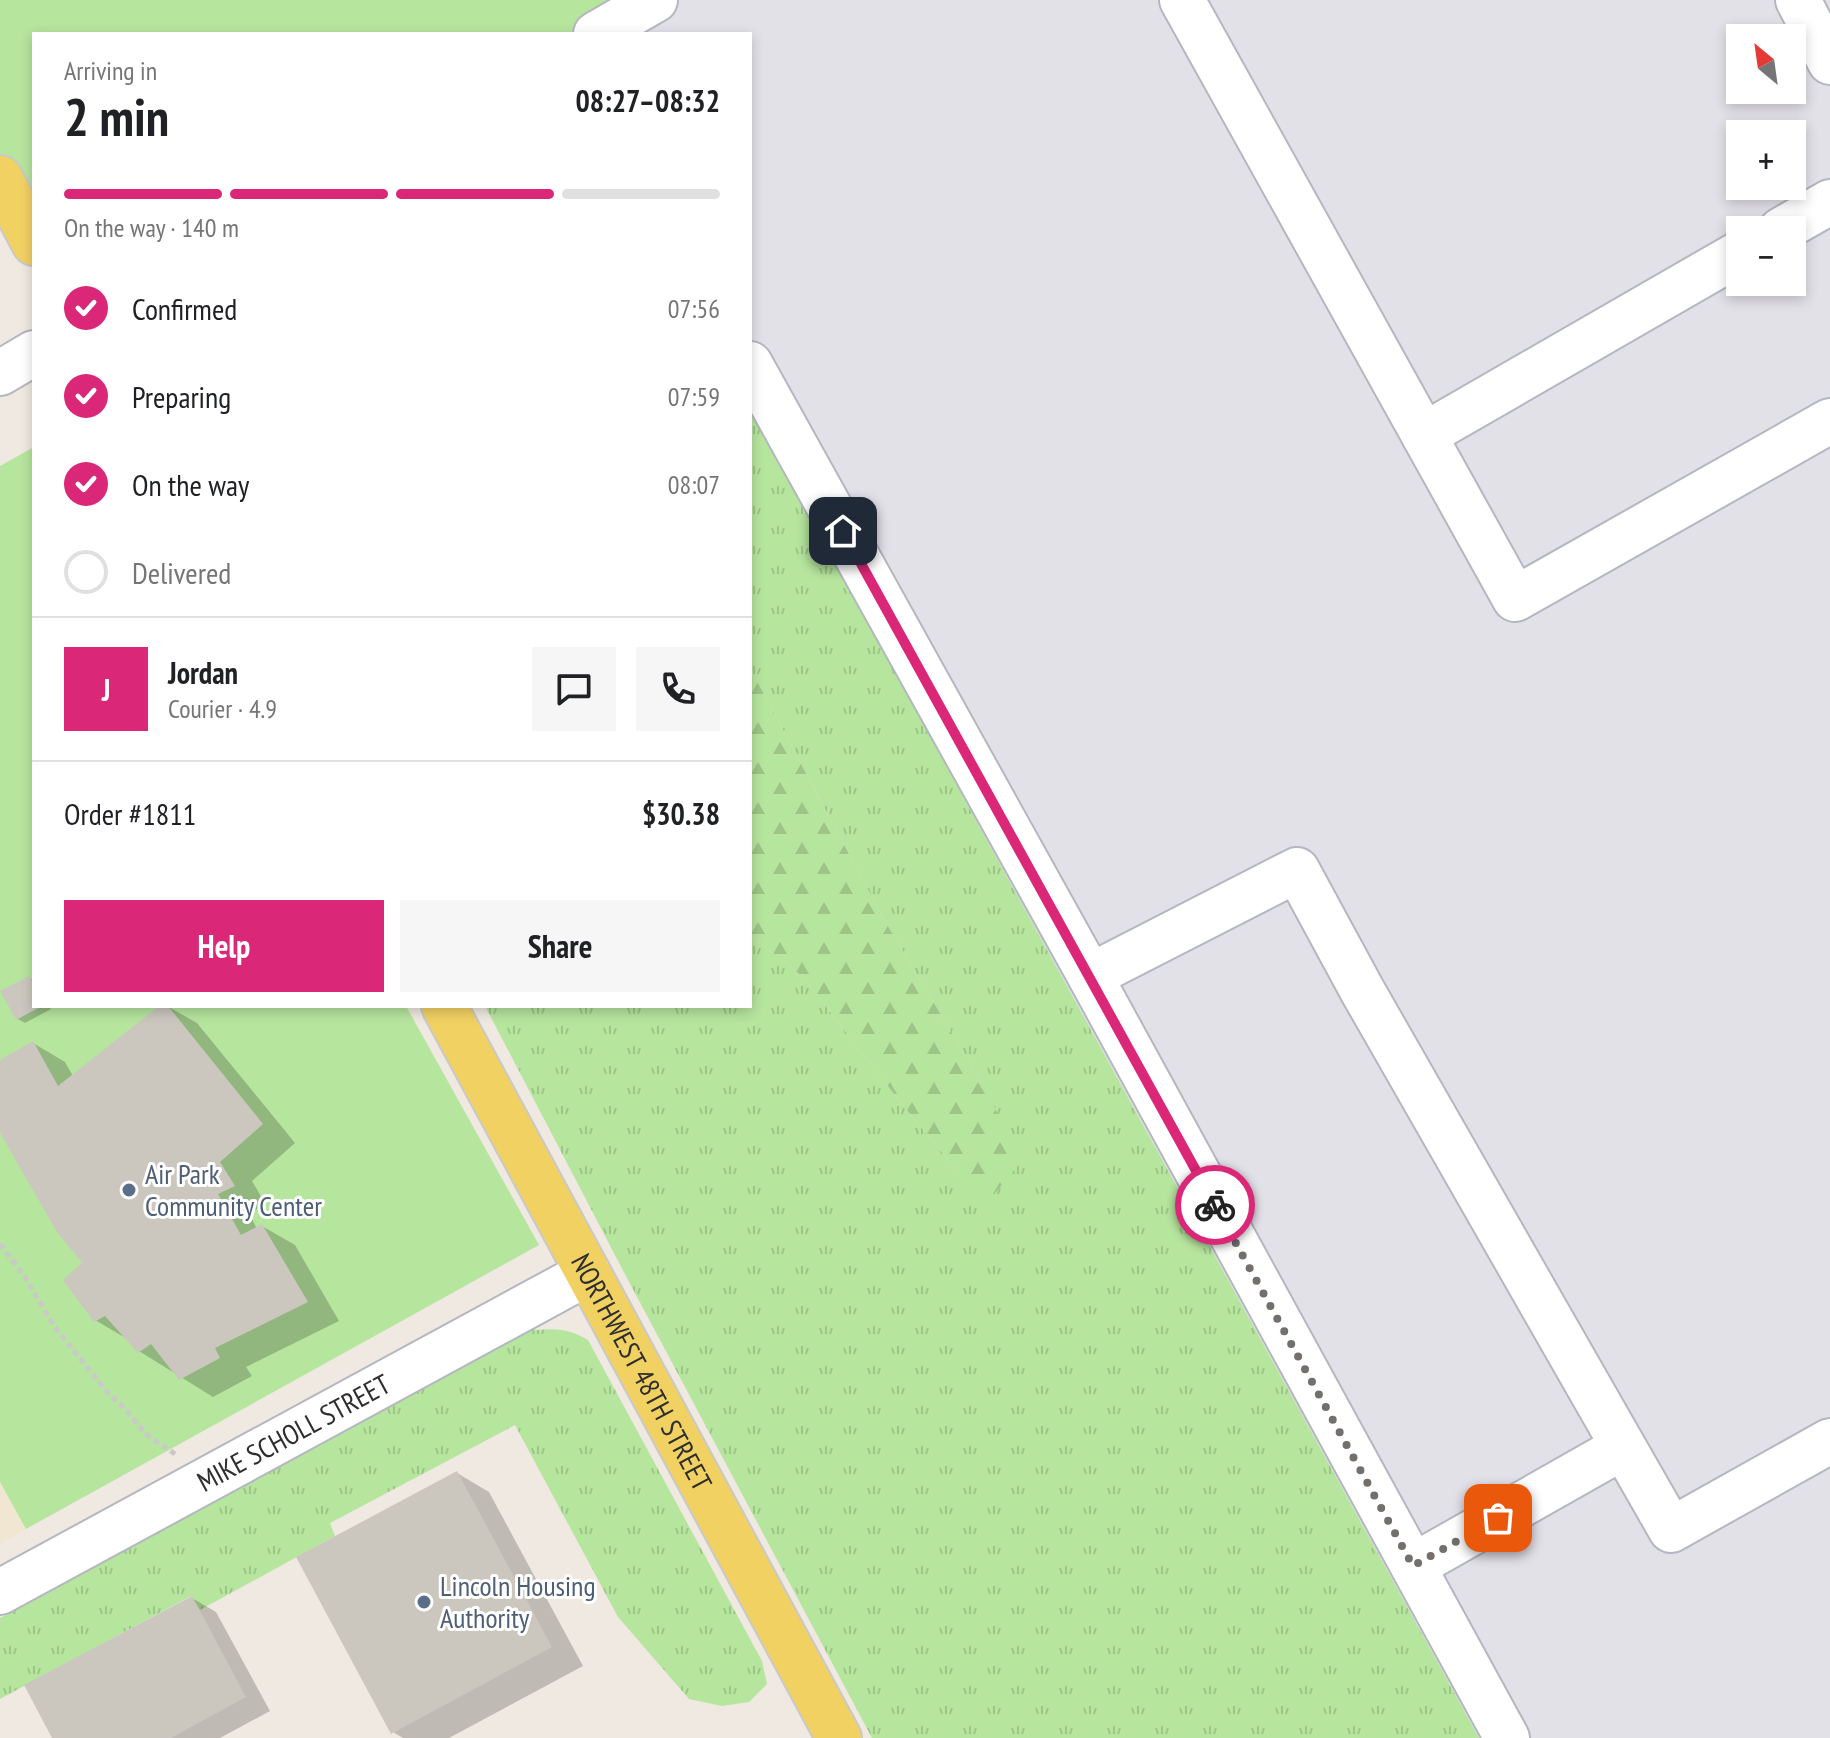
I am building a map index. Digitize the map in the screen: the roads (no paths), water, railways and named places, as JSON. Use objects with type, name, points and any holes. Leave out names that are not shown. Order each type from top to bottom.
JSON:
[{"type":"main road","points":[[0,178],[32,239]]},
{"type":"main road","name":"NORTHWEST 48TH STREET","points":[[445,1008],[839,1738]]},
{"type":"street","points":[[599,32],[655,0]]},
{"type":"street","points":[[1182,0],[1515,599],[1830,421]]},
{"type":"street","points":[[1798,0],[1830,62]]},
{"type":"street","points":[[1806,216],[1830,202]]},
{"type":"street","points":[[1424,435],[1726,261]]},
{"type":"street","points":[[0,373],[32,354]]},
{"type":"street","points":[[752,368],[1090,976],[1507,1738]]},
{"type":"street","points":[[1090,976],[1297,870],[1362,990],[1671,1530],[1830,1441]]},
{"type":"street","name":"MIKE SCHOLL STREET","points":[[0,1592],[588,1273]]},
{"type":"street","points":[[1413,1566],[1623,1447]]},
{"type":"place","name":"Air Park Community Center","points":[[129,1190]]},
{"type":"place","name":"Lincoln Housing Authority","points":[[424,1602]]}]
